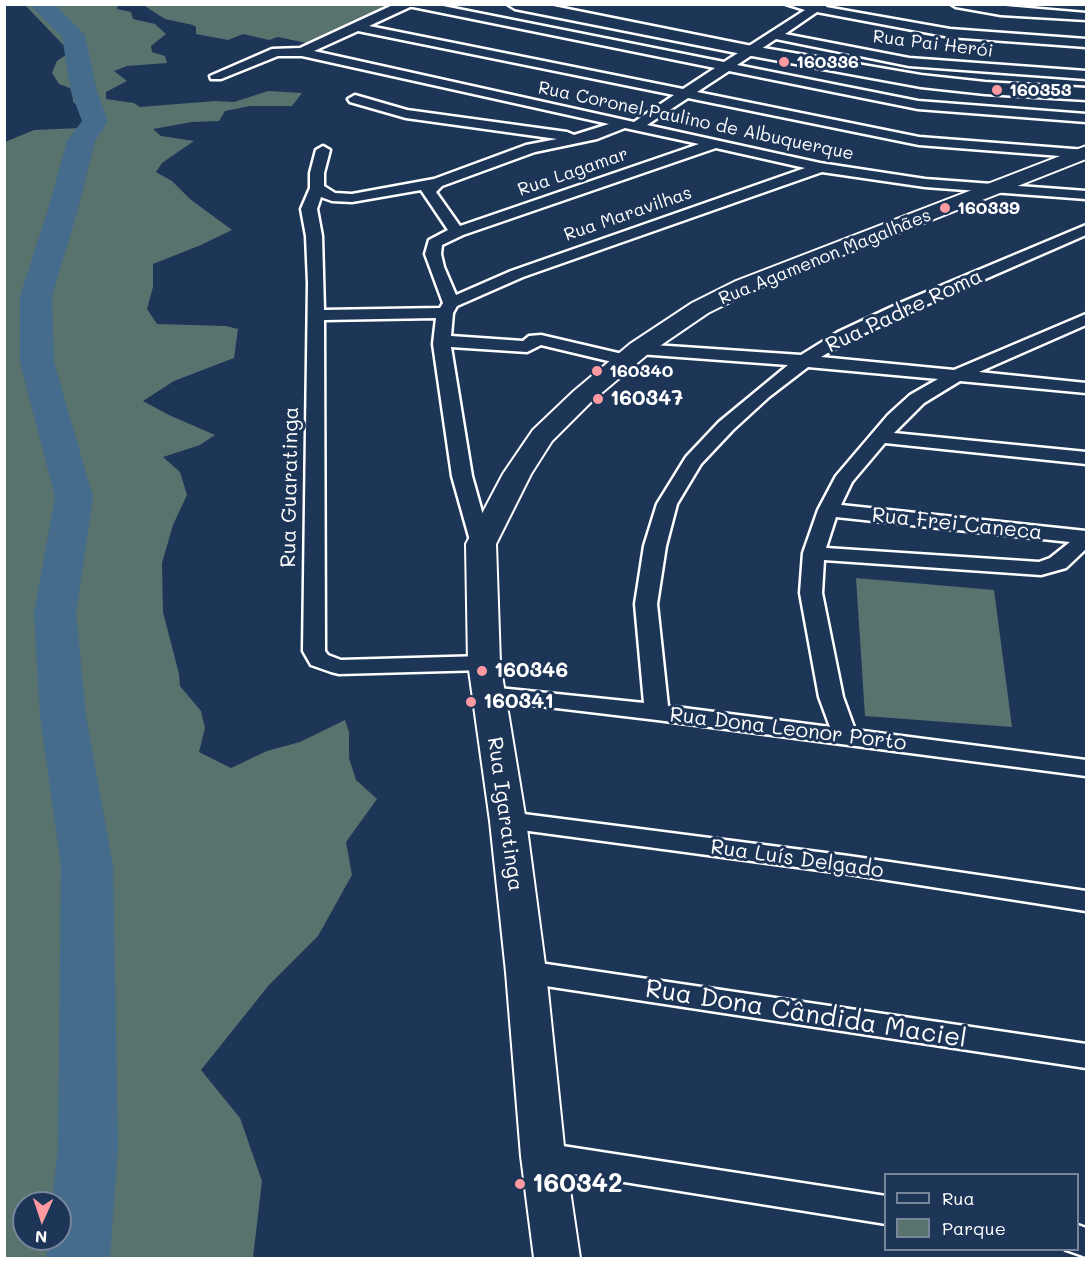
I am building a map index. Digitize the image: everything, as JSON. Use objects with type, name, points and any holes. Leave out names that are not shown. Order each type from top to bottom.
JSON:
[{"type":"main road","points":[[514,4],[752,51],[931,82],[1086,94]]},
{"type":"street","points":[[216,76],[271,54],[283,51],[302,51],[406,4]]},
{"type":"street","points":[[413,4],[918,105],[1086,118]]},
{"type":"street","points":[[791,4],[819,7],[961,34],[1086,43]]},
{"type":"street","points":[[956,4],[1009,12],[1086,17]]},
{"type":"street","points":[[317,188],[332,197],[352,198],[436,183],[531,148],[583,138],[629,125],[686,94],[819,7]]},
{"type":"street","points":[[358,27],[919,141],[1086,153]]},
{"type":"street","name":"Rua Pai Herói","points":[[777,36],[909,62],[977,69],[1086,75]]},
{"type":"street","points":[[252,50],[271,54]]},
{"type":"street","name":"Rua Coronel Paulino de Albuquerque","points":[[302,51],[820,167],[925,183],[1086,195]]},
{"type":"street","points":[[355,99],[406,114],[583,138]]},
{"type":"street","name":"Rua Lagamar","points":[[450,235],[715,144]]},
{"type":"street","name":"Rua Guaratinga","points":[[323,150],[317,173],[317,188],[309,209],[314,236],[316,315],[314,651],[319,660],[339,666],[486,679]]},
{"type":"street","name":"Rua Agamenon Magalhães","points":[[481,544],[517,474],[542,436],[632,355],[700,308],[744,286],[1086,153]]},
{"type":"street","name":"Rua Maravilhas","points":[[448,308],[517,274],[820,167]]},
{"type":"street","points":[[316,315],[448,308],[433,254],[435,243],[450,235],[428,191],[436,183]]},
{"type":"street","name":"Rua Padre Roma","points":[[657,712],[646,604],[655,546],[668,504],[693,461],[726,426],[803,361],[854,331],[1086,230]]},
{"type":"street","name":"Rua Igaratinga","points":[[448,308],[442,341],[455,438],[481,544],[486,679],[508,821],[526,972],[543,1156],[557,1258]]},
{"type":"street","points":[[846,737],[831,698],[811,593],[814,553],[828,510],[843,480],[917,399],[958,375],[1082,324]]},
{"type":"street","points":[[442,341],[527,347],[535,340],[541,340],[632,355],[803,361],[1086,388]]},
{"type":"street","points":[[880,437],[1086,458]]},
{"type":"street","name":"Rua Frei Caneca","points":[[828,510],[1086,538]]},
{"type":"street","points":[[814,553],[1041,568],[1058,563],[1086,538]]},
{"type":"street","name":"Rua Dona Leonor Porto","points":[[486,679],[657,712],[1086,768]]},
{"type":"street","name":"Rua Luís Delgado","points":[[508,821],[849,865],[1086,901]]},
{"type":"street","name":"Rua Dona Cândida Maciel","points":[[526,972],[1086,1056]]},
{"type":"street","points":[[543,1156],[884,1210]]},
{"type":"green space","points":[[25,5],[118,5],[117,9],[131,12],[133,19],[155,24],[166,34],[151,46],[152,52],[165,56],[167,63],[127,66],[114,71],[127,81],[106,92],[106,99],[134,103],[140,107],[215,101],[234,102],[268,91],[302,93],[292,106],[250,106],[225,111],[219,121],[192,122],[153,129],[161,136],[194,141],[162,163],[156,172],[172,181],[190,199],[232,230],[153,264],[153,287],[147,309],[157,324],[226,326],[238,329],[234,358],[174,381],[143,401],[215,435],[200,445],[163,457],[180,472],[187,495],[173,525],[162,563],[163,612],[180,686],[201,711],[205,728],[199,752],[231,768],[267,751],[300,742],[345,720],[349,732],[349,758],[356,780],[377,799],[346,842],[352,875],[318,936],[269,985],[201,1070],[240,1118],[262,1181],[253,1258],[5,1258],[5,142],[34,130],[81,128],[85,111],[73,102],[72,89],[59,84],[52,73],[57,61],[70,52]]},
{"type":"green space","points":[[143,5],[400,5],[311,44],[278,37],[269,40],[243,34],[228,40],[196,34],[196,27],[193,25],[165,19]]},
{"type":"green space","points":[[856,578],[994,590],[1012,727],[865,716]]},
{"type":"waterway","points":[[40,4],[73,35],[84,92],[95,121],[81,141],[62,213],[36,296],[37,362],[74,497],[55,613],[63,716],[87,866],[88,1147],[78,1258]]},
{"type":"place","name":"160336","points":[[784,62]]},
{"type":"place","name":"160353","points":[[997,90]]},
{"type":"place","name":"160339","points":[[945,208]]},
{"type":"place","name":"160340","points":[[597,371]]},
{"type":"place","name":"160347","points":[[598,399]]},
{"type":"place","name":"160346","points":[[482,671]]},
{"type":"place","name":"160341","points":[[471,702]]},
{"type":"place","name":"160342","points":[[520,1184]]}]
